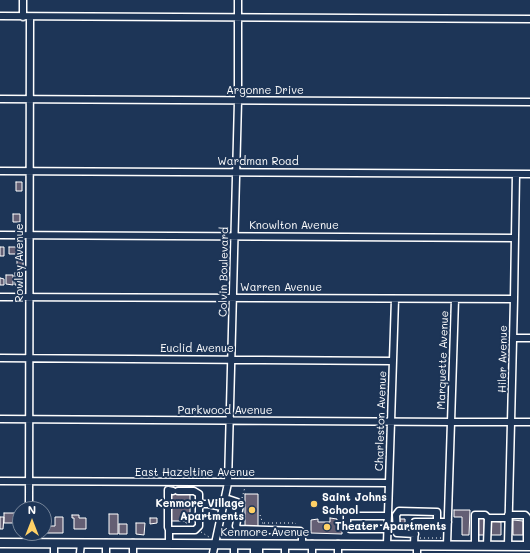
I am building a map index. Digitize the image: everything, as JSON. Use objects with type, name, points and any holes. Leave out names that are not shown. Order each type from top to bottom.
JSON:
[{"type":"main road","name":"Kenmore Avenue","points":[[0,542],[364,544],[390,547],[444,548],[491,548],[508,545],[529,546]]},
{"type":"street","points":[[23,16],[24,0]]},
{"type":"street","name":"Colvin Boulevard","points":[[213,553],[228,483],[238,101],[238,0]]},
{"type":"street","points":[[0,16],[530,19]]},
{"type":"street","name":"Rowley Avenue","points":[[29,501],[30,17]]},
{"type":"street","name":"Argonne Drive","points":[[0,99],[530,102]]},
{"type":"street","name":"Wardman Road","points":[[0,171],[530,174]]},
{"type":"street","name":"Hiler Avenue","points":[[508,545],[516,174]]},
{"type":"street","name":"Knowlton Avenue","points":[[0,235],[515,238]]},
{"type":"street","name":"Warren Avenue","points":[[0,296],[514,299]]},
{"type":"street","name":"Charleston Avenue","points":[[390,547],[388,516],[394,299]]},
{"type":"street","name":"Marquette Avenue","points":[[444,548],[448,522],[455,299]]},
{"type":"street","points":[[513,338],[530,338]]},
{"type":"street","name":"Euclid Avenue","points":[[0,358],[393,361]]},
{"type":"street","name":"Parkwood Avenue","points":[[0,419],[530,422]]},
{"type":"street","name":"East Hazeltine Avenue","points":[[0,481],[389,484]]},
{"type":"street","points":[[169,544],[170,530],[168,527],[168,490],[194,491],[198,494],[198,528],[195,530],[170,530]]},
{"type":"street","points":[[225,498],[237,502],[240,505],[236,526],[238,529],[300,531],[302,533],[302,544]]},
{"type":"street","points":[[199,504],[222,507]]},
{"type":"street","points":[[414,534],[397,533],[396,515],[399,511],[437,512],[437,522]]},
{"type":"street","points":[[471,548],[475,515],[485,515],[488,518],[525,515],[527,517],[529,546]]},
{"type":"street","points":[[388,516],[347,516],[347,525],[350,529],[388,529]]},
{"type":"street","points":[[488,518],[491,548]]},
{"type":"street","points":[[416,547],[414,522],[448,522]]},
{"type":"street","points":[[54,543],[54,553]]},
{"type":"street","points":[[80,553],[81,543]]},
{"type":"street","points":[[106,543],[106,553]]},
{"type":"street","points":[[132,543],[133,553]]},
{"type":"street","points":[[234,544],[234,553]]},
{"type":"street","points":[[254,553],[257,544]]},
{"type":"street","points":[[257,544],[259,553]]},
{"type":"street","points":[[285,544],[285,553]]},
{"type":"street","points":[[312,544],[312,553]]},
{"type":"street","points":[[338,544],[338,553]]},
{"type":"street","points":[[364,544],[364,553]]},
{"type":"path","points":[[241,502],[246,486]]},
{"type":"path","points":[[260,515],[265,528]]},
{"type":"path","points":[[263,523],[295,523]]},
{"type":"path","points":[[200,532],[209,537],[210,535]]},
{"type":"building","points":[[16,182],[22,182],[22,191],[16,191]]},
{"type":"building","points":[[13,214],[20,214],[20,222],[13,222]]},
{"type":"building","points":[[0,247],[4,247],[4,256],[0,256]]},
{"type":"building","points":[[9,247],[21,247],[21,254],[9,254]]},
{"type":"building","points":[[17,260],[23,260],[23,266],[17,266]]},
{"type":"building","points":[[15,273],[22,274],[22,285],[15,285]]},
{"type":"building","points":[[6,275],[13,275],[13,285],[6,284]]},
{"type":"building","points":[[0,278],[4,279],[4,285],[0,285]]},
{"type":"building","points":[[173,489],[190,492],[191,523],[186,523],[186,521],[170,521],[170,492]]},
{"type":"building","name":"Kenmore Village Apartments","points":[[245,494],[258,494],[258,527],[245,527]]},
{"type":"building","points":[[454,510],[470,510],[469,535],[462,535],[462,517],[454,517]]},
{"type":"building","points":[[4,513],[12,513],[12,523],[4,523]]},
{"type":"building","points":[[109,514],[118,514],[118,534],[109,534]]},
{"type":"building","points":[[72,515],[79,515],[79,518],[86,518],[86,529],[74,529],[74,518],[72,518]]},
{"type":"building","points":[[478,516],[484,516],[484,535],[477,535]]},
{"type":"building","points":[[0,517],[4,517],[3,529],[0,529]]},
{"type":"building","points":[[55,517],[63,517],[63,533],[52,533],[52,526],[55,526]]},
{"type":"building","points":[[150,518],[157,518],[157,523],[150,524]]},
{"type":"building","name":"Theater Apartments","points":[[330,518],[337,519],[337,522],[342,522],[342,534],[311,533],[311,520],[318,519],[318,522],[330,522]]},
{"type":"building","points":[[398,519],[405,519],[405,530],[398,530]]},
{"type":"building","points":[[513,520],[523,521],[523,535],[513,535]]},
{"type":"building","points":[[490,521],[501,522],[501,535],[489,535]]},
{"type":"building","points":[[136,523],[145,523],[144,535],[136,534]]},
{"type":"building","points":[[119,524],[127,524],[127,534],[119,534]]},
{"type":"place","name":"Saint Johns School","points":[[314,504]]},
{"type":"place","name":"Kenmore Village Apartments","points":[[252,510]]},
{"type":"place","name":"Theater Apartments","points":[[327,527]]}]
